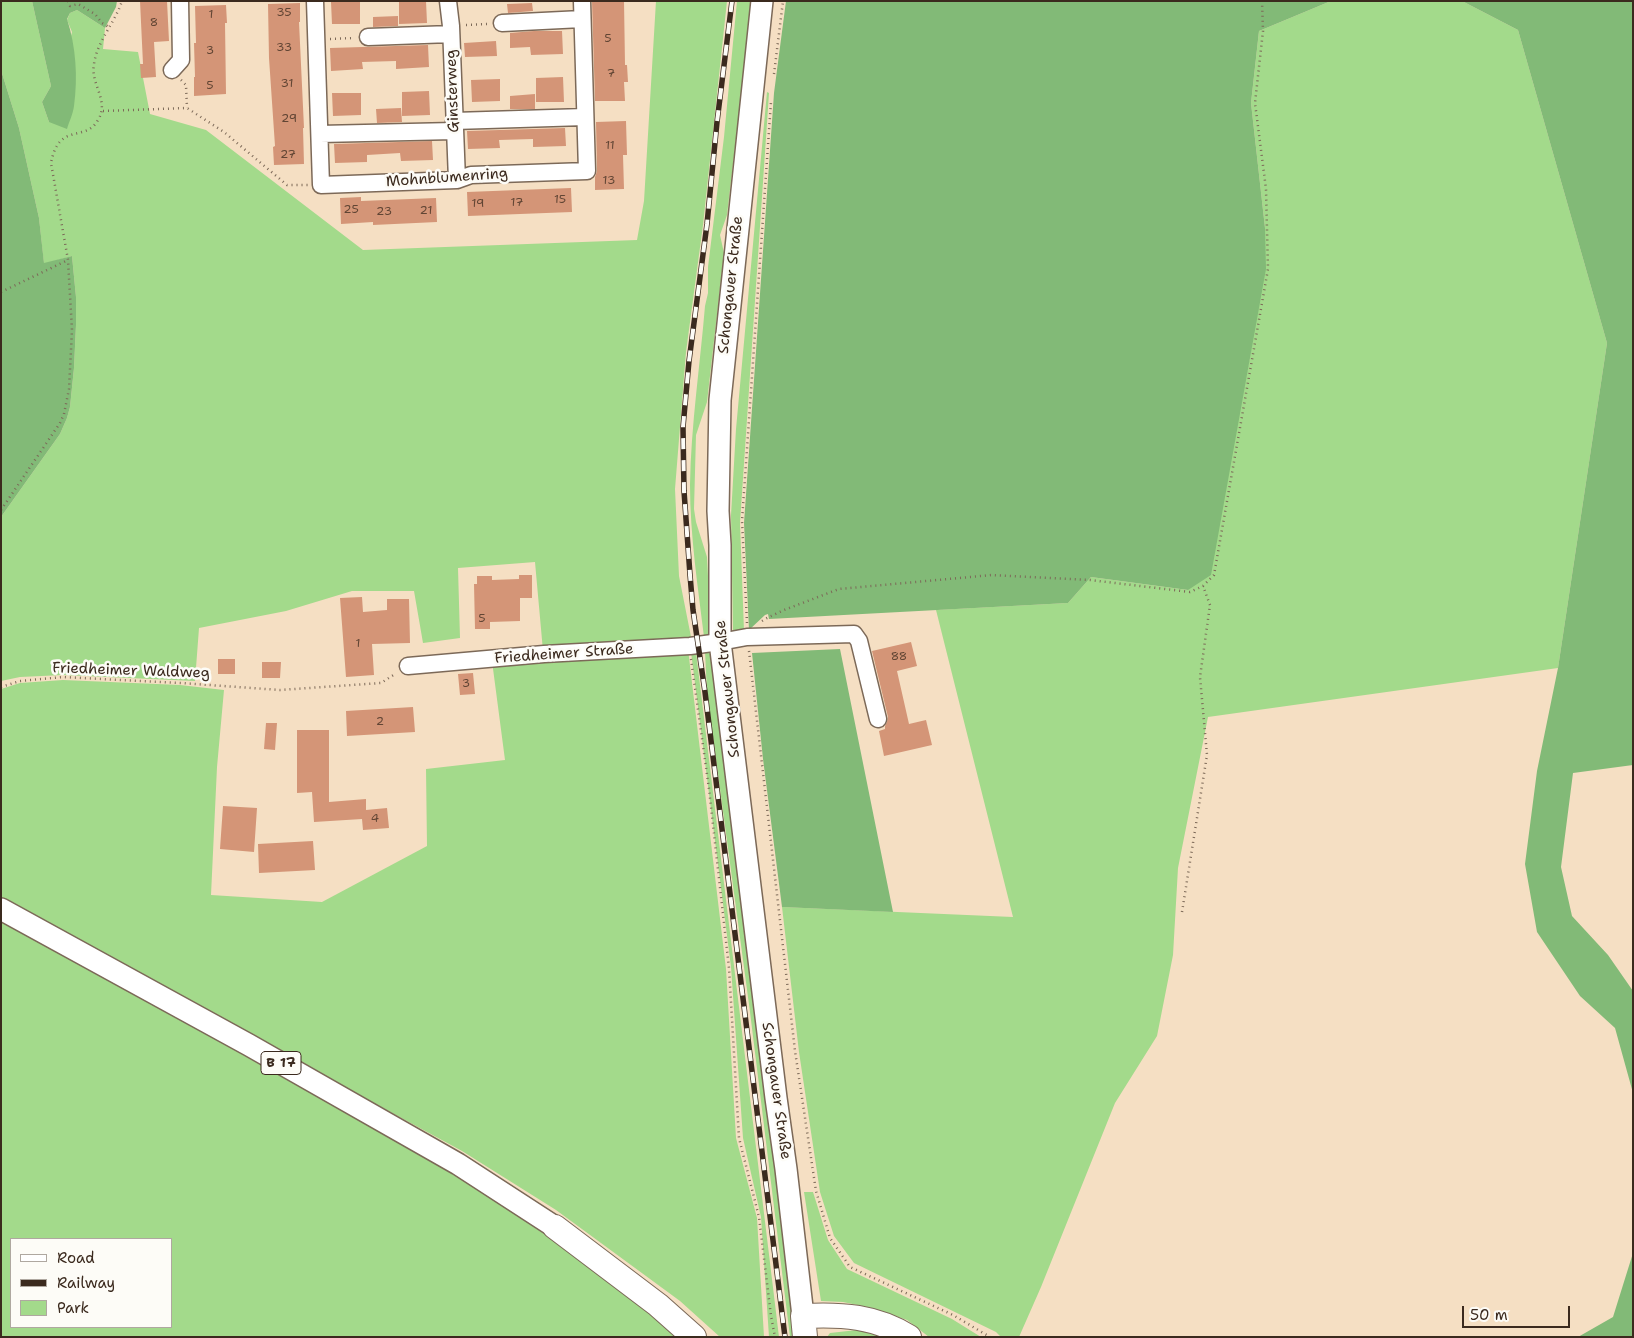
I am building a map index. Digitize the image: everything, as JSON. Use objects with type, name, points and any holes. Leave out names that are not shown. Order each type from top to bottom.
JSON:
[{"type":"highway","name":"B 17","points":[[555,1228],[658,1305],[694,1337]]},
{"type":"highway","points":[[804,1326],[834,1315],[864,1318],[897,1329],[909,1337]]},
{"type":"main road","name":"Schongauer Straße","points":[[762,1],[720,400],[718,511],[720,642],[804,1326]]},
{"type":"main road","name":"B 17","points":[[1,909],[241,1040],[458,1164],[555,1228]]},
{"type":"street","points":[[172,70],[181,60],[180,1]]},
{"type":"street","points":[[314,1],[321,185]]},
{"type":"street","name":"Ginsterweg","points":[[448,1],[451,30],[457,180]]},
{"type":"street","name":"Mohnblumenring","points":[[321,185],[457,180],[471,175],[587,171],[582,1]]},
{"type":"street","points":[[502,23],[582,19]]},
{"type":"street","points":[[368,37],[451,30]]},
{"type":"street","points":[[320,134],[585,117]]},
{"type":"street","name":"Friedheimer Straße","points":[[408,666],[544,654],[690,646],[747,637],[854,634],[859,642],[878,719]]},
{"type":"path","points":[[68,1],[70,6],[78,4],[95,14],[109,27]]},
{"type":"path","points":[[1,510],[56,430],[64,414],[68,389],[72,330],[68,260],[51,163],[53,152],[58,143],[65,137],[93,127],[98,122],[103,111],[93,73],[94,64],[109,27],[120,10],[122,1]]},
{"type":"path","points":[[772,83],[783,1]]},
{"type":"path","points":[[747,637],[766,618],[840,589],[992,575],[1090,580],[1190,592],[1203,586],[1214,575],[1268,269],[1266,189],[1255,103],[1263,31],[1262,1]]},
{"type":"path","points":[[451,30],[502,23]]},
{"type":"path","points":[[316,40],[368,37]]},
{"type":"path","points":[[172,70],[186,85],[187,108]]},
{"type":"path","points":[[771,101],[742,521],[747,637],[795,1051],[816,1191],[830,1238],[850,1267],[953,1315],[990,1337]]},
{"type":"path","points":[[103,111],[187,108],[224,132],[287,185],[321,185]]},
{"type":"path","points":[[1,292],[68,260]]},
{"type":"path","points":[[1182,912],[1207,755],[1200,677],[1210,605],[1203,586]]},
{"type":"path","points":[[690,646],[709,789],[729,968],[739,1138],[759,1217],[775,1337]]},
{"type":"path","name":"Friedheimer Waldweg","points":[[1,687],[20,681],[63,677],[280,690],[381,683],[408,666]]},
{"type":"green space","points":[[1,1],[32,1],[51,86],[42,102],[49,122],[72,32],[67,20],[70,13],[77,10],[105,28],[103,49],[138,52],[150,114],[206,130],[363,250],[637,240],[644,201],[656,1],[727,1],[703,225],[686,352],[675,489],[679,576],[692,642],[543,651],[535,562],[458,568],[460,638],[423,643],[414,591],[352,591],[286,611],[199,628],[195,681],[63,675],[20,677],[1,681],[1,517],[60,434],[67,418],[74,368],[76,297],[72,256],[44,264],[39,218],[19,128],[1,70]]},
{"type":"green space","points":[[32,1],[117,1],[116,7],[105,28],[77,10],[70,13],[67,19],[74,51],[76,84],[74,106],[67,129],[49,122],[42,102],[51,86]]},
{"type":"green space","points":[[737,1],[752,1],[727,215],[720,235],[724,253],[707,402],[696,435],[694,509],[707,557],[711,633],[704,637],[691,523],[691,463],[705,306],[708,293],[708,267],[724,137]]},
{"type":"green space","points":[[786,1],[1331,1],[1259,31],[1251,103],[1265,228],[1266,269],[1211,575],[1188,590],[1091,577],[1068,603],[769,619],[768,614],[749,630],[744,523],[774,93]]},
{"type":"green space","points":[[1331,1],[1462,1],[1518,30],[1607,343],[1558,668],[1208,717],[1178,868],[1173,955],[1157,1036],[1115,1103],[1019,1337],[1001,1337],[996,1332],[854,1263],[834,1236],[820,1192],[799,1052],[782,907],[1013,917],[936,610],[1068,603],[1091,577],[1188,590],[1233,445],[1250,356],[1265,228],[1251,103],[1259,31]]},
{"type":"green space","points":[[1462,1],[1633,1],[1633,765],[1573,773],[1561,867],[1572,916],[1608,955],[1633,991],[1633,1093],[1615,1028],[1580,996],[1537,932],[1525,864],[1537,771],[1558,668],[1607,343],[1518,30]]},
{"type":"green space","points":[[1,70],[19,128],[39,218],[44,263],[72,256],[76,297],[76,325],[74,368],[67,418],[60,434],[1,517]]},
{"type":"green space","points":[[767,92],[769,93],[740,523],[744,631],[733,633],[731,515],[736,429]]},
{"type":"green space","points":[[688,649],[726,969],[736,1138],[757,1218],[764,1337],[720,1337],[680,1301],[556,1210],[462,1151],[1,900],[1,689],[20,683],[63,680],[180,685],[224,690],[217,767],[211,895],[322,902],[427,846],[426,769],[505,760],[492,661]]},
{"type":"green space","points":[[840,649],[893,912],[782,907],[763,759],[752,653]]},
{"type":"green space","points":[[705,651],[711,654],[717,690],[781,1220],[797,1337],[790,1337],[750,1012],[707,692]]},
{"type":"green space","points":[[691,652],[696,652],[779,1337],[769,1337],[761,1217],[743,1138],[731,967]]},
{"type":"green space","points":[[1,919],[455,1167],[688,1337],[1,1337]]},
{"type":"green space","points":[[804,1192],[813,1192],[828,1240],[847,1269],[952,1319],[981,1337],[929,1337],[907,1320],[872,1308],[843,1302],[821,1301]]},
{"type":"green space","points":[[1633,1253],[1633,1337],[1578,1337],[1613,1317]]},
{"type":"green space","points":[[857,1330],[890,1334],[894,1337],[827,1337],[830,1333]]},
{"type":"building","points":[[140,1],[167,1],[169,41],[154,42],[156,77],[141,78],[140,64],[143,64]]},
{"type":"building","points":[[360,1],[360,24],[332,24],[331,2]]},
{"type":"building","points":[[399,1],[426,1],[427,23],[399,24]]},
{"type":"building","points":[[592,1],[624,1],[625,65],[627,65],[628,82],[624,82],[625,101],[595,101]]},
{"type":"building","points":[[300,3],[304,164],[274,165],[273,147],[275,146],[269,58],[268,4]]},
{"type":"building","points":[[532,3],[533,11],[508,13],[507,4]]},
{"type":"building","points":[[226,5],[226,94],[194,96],[195,6]]},
{"type":"building","points":[[398,16],[398,26],[373,27],[373,17]]},
{"type":"building","points":[[562,31],[563,54],[531,55],[530,47],[510,48],[510,33]]},
{"type":"building","points":[[496,41],[497,56],[465,57],[464,43]]},
{"type":"building","points":[[428,45],[429,67],[396,69],[396,61],[362,62],[363,69],[331,71],[330,48]]},
{"type":"building","points":[[563,77],[564,102],[536,102],[536,78]]},
{"type":"building","points":[[500,79],[500,101],[472,102],[471,80]]},
{"type":"building","points":[[429,91],[430,115],[402,116],[402,92]]},
{"type":"building","points":[[332,93],[361,93],[361,115],[333,116]]},
{"type":"building","points":[[535,94],[535,109],[510,109],[510,96]]},
{"type":"building","points":[[401,108],[402,122],[377,123],[376,109]]},
{"type":"building","points":[[626,121],[627,155],[623,155],[624,189],[595,190],[597,171],[596,122]]},
{"type":"building","points":[[565,128],[566,146],[533,147],[533,139],[499,140],[500,148],[468,149],[467,131]]},
{"type":"building","points":[[432,141],[433,160],[401,161],[400,153],[367,155],[367,162],[335,163],[334,144]]},
{"type":"building","points":[[571,188],[572,212],[468,216],[467,192]]},
{"type":"building","points":[[361,197],[361,201],[436,198],[437,222],[373,225],[373,222],[341,224],[340,198]]},
{"type":"building","points":[[519,575],[532,575],[532,598],[520,598],[520,621],[490,622],[490,629],[475,629],[474,584],[477,584],[477,576],[492,576],[492,580],[519,579]]},
{"type":"building","points":[[362,597],[363,612],[387,610],[387,599],[409,599],[410,643],[372,644],[374,675],[346,677],[340,598]]},
{"type":"building","points":[[911,642],[917,666],[897,671],[909,724],[926,720],[932,745],[884,756],[879,731],[885,729],[888,717],[872,651]]},
{"type":"building","points":[[218,659],[235,659],[235,674],[218,674]]},
{"type":"building","points":[[262,662],[281,662],[280,678],[262,678]]},
{"type":"building","points":[[473,673],[475,694],[460,695],[458,674]]},
{"type":"building","points":[[413,707],[415,732],[347,736],[346,711]]},
{"type":"building","points":[[266,723],[277,723],[275,750],[264,749]]},
{"type":"building","points":[[297,730],[329,730],[329,802],[366,799],[366,810],[387,808],[389,828],[363,830],[362,819],[314,822],[312,792],[297,793]]},
{"type":"building","points":[[223,806],[257,808],[254,852],[220,849]]},
{"type":"building","points":[[313,841],[315,870],[259,873],[258,844]]},
{"type":"railway","points":[[732,1],[707,224],[689,361],[683,427],[684,491],[693,610],[705,692],[785,1337]]}]
